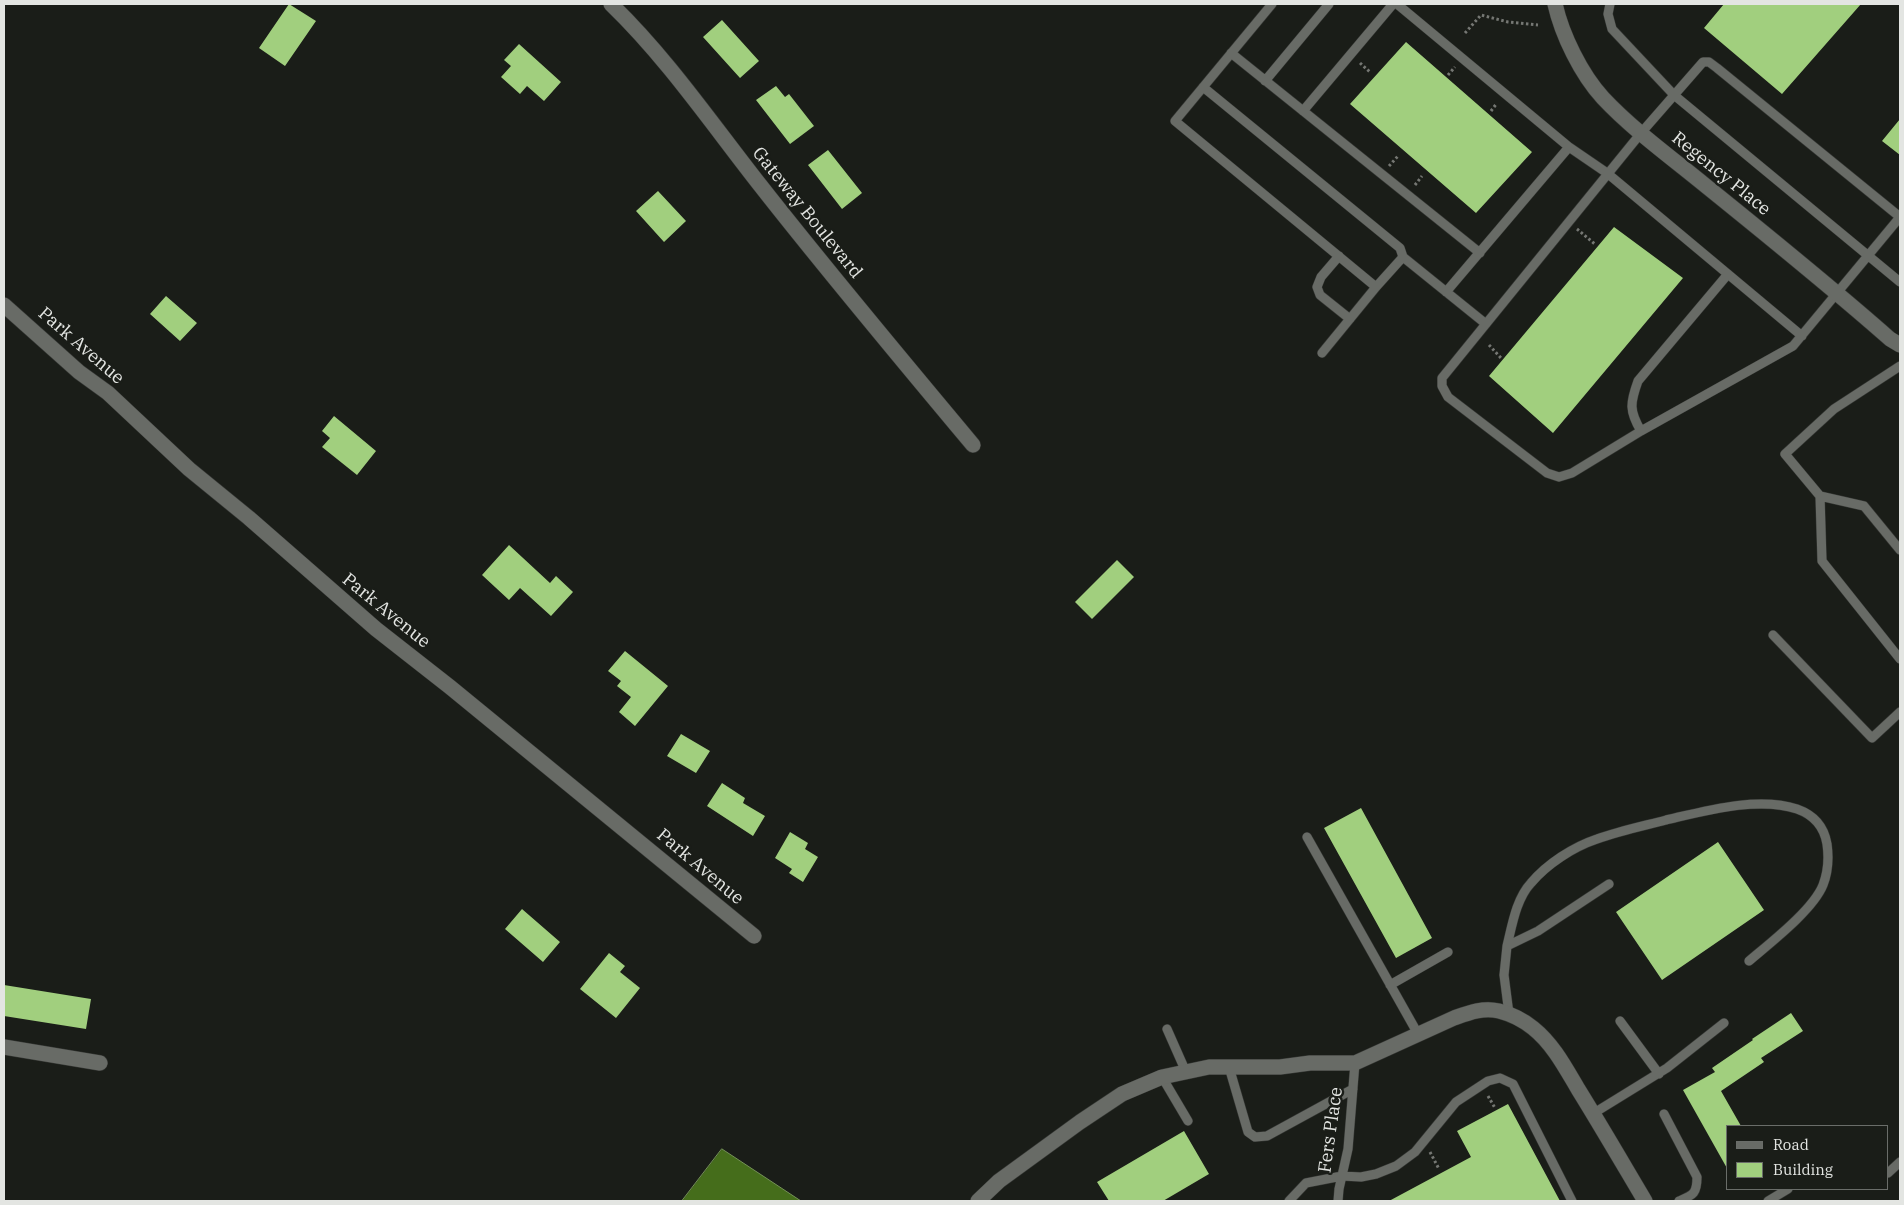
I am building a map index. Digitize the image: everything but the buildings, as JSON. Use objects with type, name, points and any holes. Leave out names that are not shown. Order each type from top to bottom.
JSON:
[{"type":"street","name":"Gateway Boulevard","points":[[611,4],[654,49],[871,323],[973,445]]},
{"type":"street","name":"Regency Place","points":[[1555,4],[1559,22],[1572,50],[1602,97],[1641,132],[1837,292],[1890,339],[1900,345]]},
{"type":"street","name":"Park Avenue","points":[[4,305],[79,372],[108,393],[189,469],[249,518],[376,629],[450,686],[754,936]]},
{"type":"street","points":[[978,1201],[999,1181],[1080,1122],[1122,1094],[1162,1077],[1209,1067],[1280,1067],[1310,1063],[1355,1063],[1454,1018],[1478,1010],[1498,1010],[1532,1027],[1555,1051],[1594,1113],[1645,1201]]},
{"type":"street","points":[[4,1047],[100,1063]]},
{"type":"lane","points":[[1272,4],[1175,121],[1376,287]]},
{"type":"lane","points":[[1265,80],[1329,4]]},
{"type":"lane","points":[[1303,111],[1393,4]]},
{"type":"lane","points":[[1397,4],[1569,147],[1607,173],[1802,336]]},
{"type":"lane","points":[[1610,4],[1608,14],[1612,29],[1674,95],[1900,282]]},
{"type":"lane","points":[[1231,53],[1480,253]]},
{"type":"lane","points":[[1703,62],[1709,62],[1900,217],[1793,346],[1641,431],[1572,473],[1559,477],[1547,473],[1448,396],[1442,386],[1442,378],[1607,173],[1674,95],[1703,62]]},
{"type":"lane","points":[[1203,87],[1400,248],[1403,256],[1486,324]]},
{"type":"lane","points":[[1446,292],[1569,147]]},
{"type":"lane","points":[[1339,256],[1321,277],[1317,287],[1320,295],[1350,319]]},
{"type":"lane","points":[[1322,353],[1403,256]]},
{"type":"lane","points":[[1641,431],[1633,417],[1632,398],[1638,381],[1728,274]]},
{"type":"lane","points":[[1900,366],[1834,409],[1785,454],[1820,496],[1864,506],[1900,550]]},
{"type":"lane","points":[[1820,496],[1822,561],[1900,659]]},
{"type":"lane","points":[[1773,635],[1872,738],[1900,712]]},
{"type":"lane","points":[[1509,1014],[1504,975],[1506,946],[1521,899],[1530,884],[1561,858],[1596,839],[1633,828],[1722,807],[1752,804],[1795,808],[1809,814],[1821,824],[1826,838],[1828,858],[1822,886],[1812,902],[1787,929],[1749,961]]},
{"type":"lane","points":[[1307,837],[1418,1034]]},
{"type":"lane","points":[[1506,946],[1538,931],[1609,884]]},
{"type":"lane","points":[[1390,985],[1448,952]]},
{"type":"lane","points":[[1620,1021],[1659,1074]]},
{"type":"lane","points":[[1594,1113],[1659,1074],[1724,1023]]},
{"type":"lane","points":[[1167,1029],[1186,1072]]},
{"type":"lane","name":"Fers Place","points":[[1338,1201],[1348,1149],[1355,1063]]},
{"type":"lane","points":[[1229,1067],[1248,1132],[1255,1137],[1266,1136],[1353,1089]]},
{"type":"lane","points":[[1162,1077],[1188,1121]]},
{"type":"lane","points":[[1289,1201],[1306,1183],[1342,1176],[1361,1177],[1376,1174],[1396,1166],[1415,1152],[1456,1102],[1488,1081],[1500,1078],[1513,1084],[1572,1201]]},
{"type":"lane","points":[[1664,1114],[1697,1177],[1697,1188],[1693,1195],[1679,1201]]},
{"type":"lane","points":[[1889,1172],[1900,1162]]},
{"type":"lane","points":[[1768,1201],[1786,1190]]},
{"type":"path","points":[[1465,33],[1481,15],[1508,22],[1538,25]]},
{"type":"path","points":[[1360,63],[1371,73]]},
{"type":"path","points":[[1568,222],[1596,245]]},
{"type":"path","points":[[1489,345],[1501,358]]},
{"type":"shaded area","points":[[722,1149],[801,1201],[682,1201]]}]
